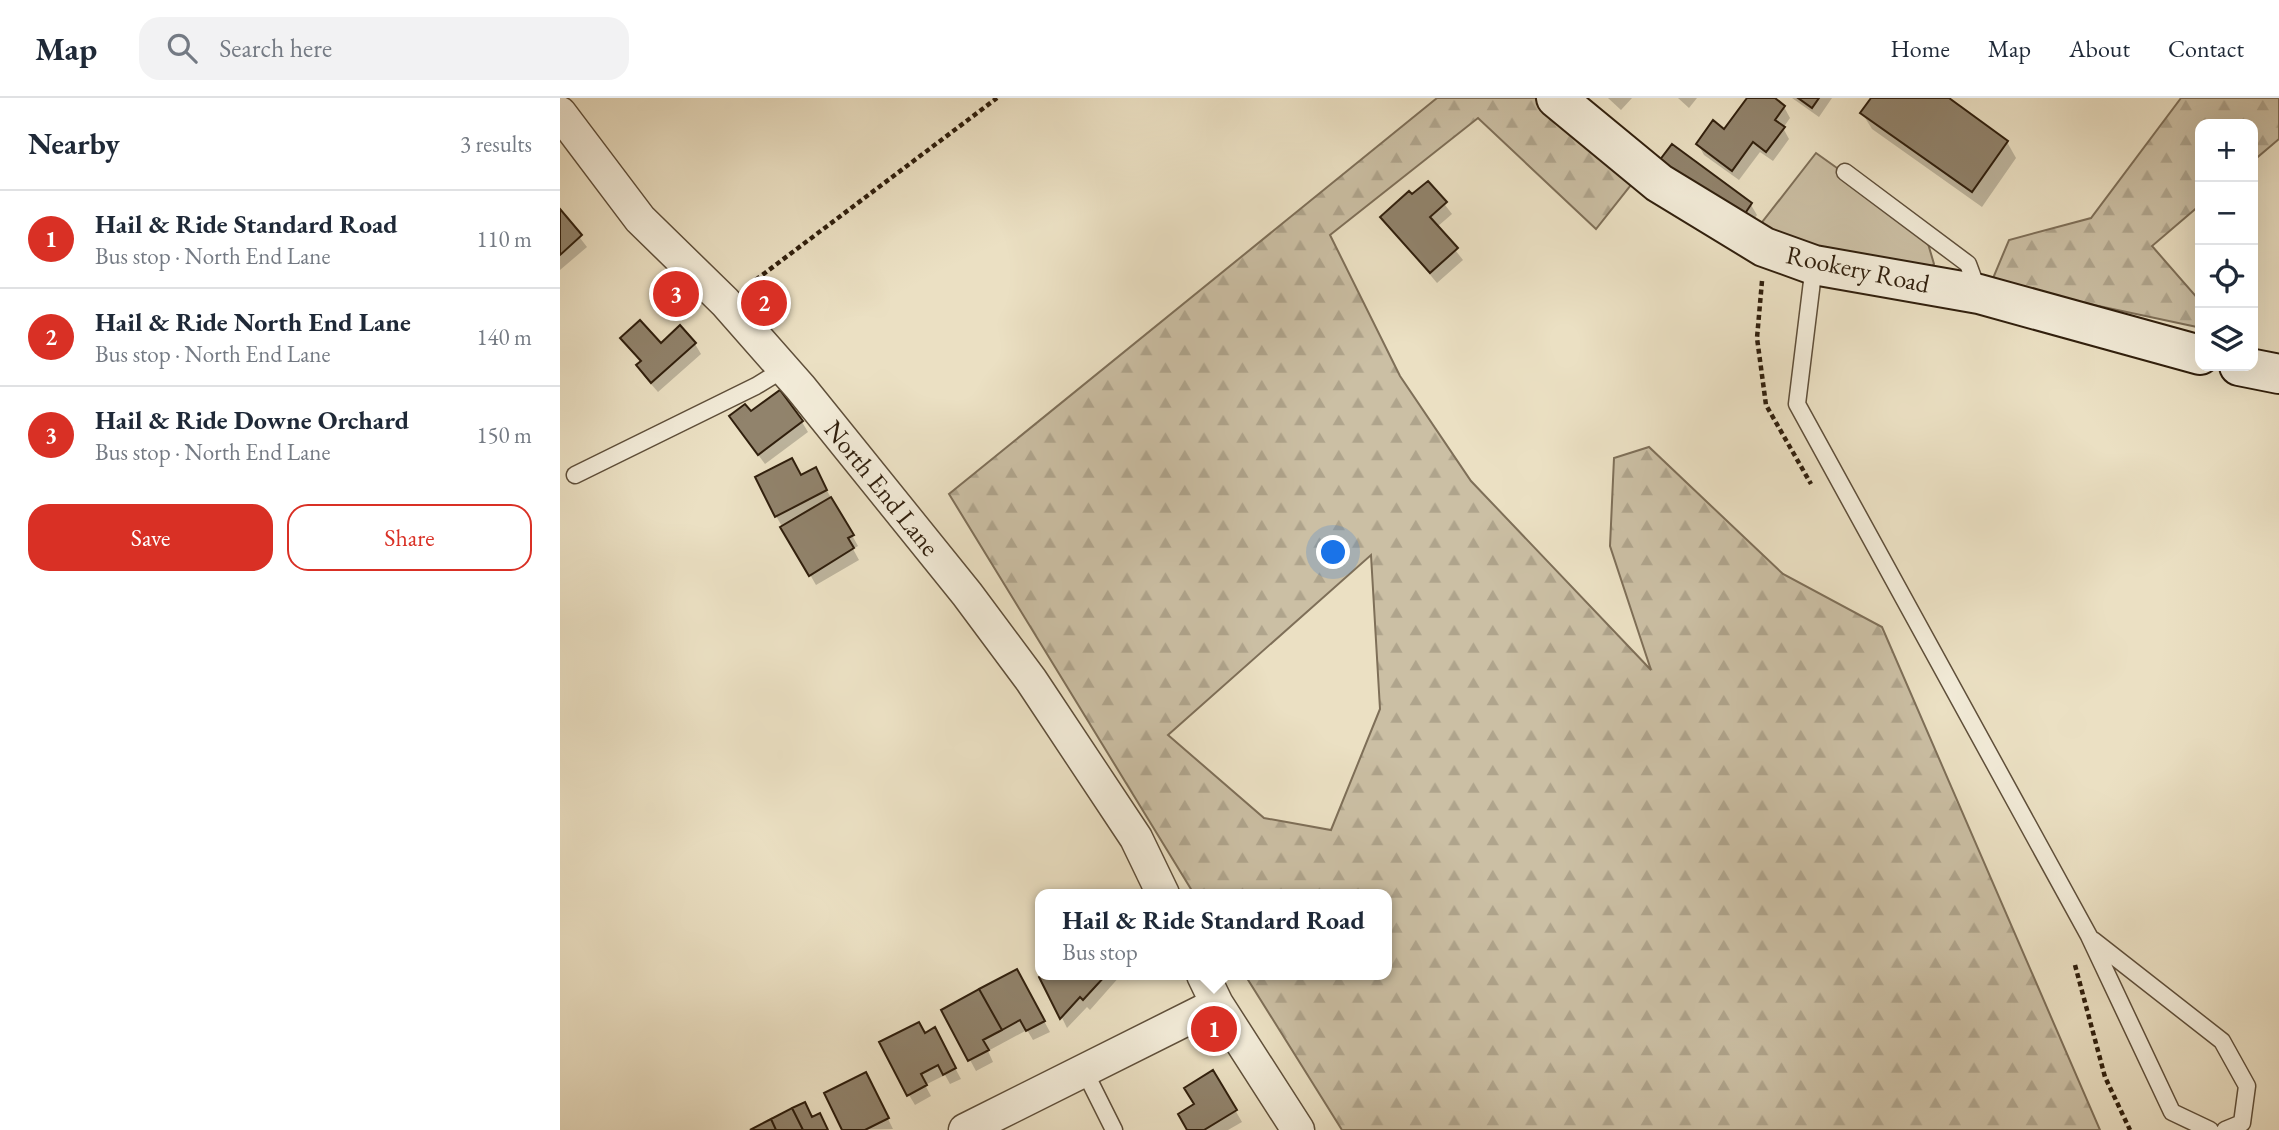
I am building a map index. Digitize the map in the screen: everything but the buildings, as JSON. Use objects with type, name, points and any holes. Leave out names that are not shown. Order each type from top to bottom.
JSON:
[{"type":"street","name":"Rookery Road","points":[[1556,98],[1659,183],[1764,247],[1814,265],[1979,293],[2195,354]]},
{"type":"street","name":"North End Lane","points":[[560,113],[640,219],[725,302],[784,369],[967,594],[1031,680],[1136,838],[1161,889]]},
{"type":"street","points":[[2258,370],[2279,374]]},
{"type":"street","points":[[1206,980],[1217,1003],[1298,1130]]},
{"type":"street","points":[[965,1130],[1217,1003]]},
{"type":"lane","points":[[1845,173],[1968,264],[1979,293]]},
{"type":"lane","points":[[1814,265],[1797,404],[2088,936],[2172,1112],[2210,1130]]},
{"type":"lane","points":[[575,475],[745,392],[784,369]]},
{"type":"lane","points":[[2088,936],[2222,1041],[2247,1086],[2242,1123],[2225,1130]]},
{"type":"lane","points":[[1084,1070],[1114,1130]]},
{"type":"path","points":[[725,302],[997,98]]},
{"type":"green space","points":[[1437,98],[1543,98],[1634,181],[1596,229],[1478,118],[1330,235],[1400,376],[1471,481],[1651,670],[1610,546],[1614,458],[1649,447],[1783,574],[1882,627],[2100,1130],[1342,1130],[1248,980],[1392,980],[1392,889],[1191,889],[949,494]],"holes":[[[1371,555],[1380,709],[1331,830],[1264,818],[1168,735]]]},
{"type":"green space","points":[[2181,98],[2279,98],[2279,139],[2258,157],[2258,119],[2195,119],[2195,209],[2152,246],[2195,295],[2195,327],[1991,283],[2009,240],[2091,218]]},
{"type":"green space","points":[[1816,153],[1924,230],[1934,264],[1924,274],[1756,230]]},
{"type":"place","name":"Hail & Ride Downe Orchard","points":[[676,294]]},
{"type":"place","name":"Hail & Ride North End Lane","points":[[764,303]]},
{"type":"place","name":"Hail & Ride Standard Road","points":[[1214,1029]]}]
